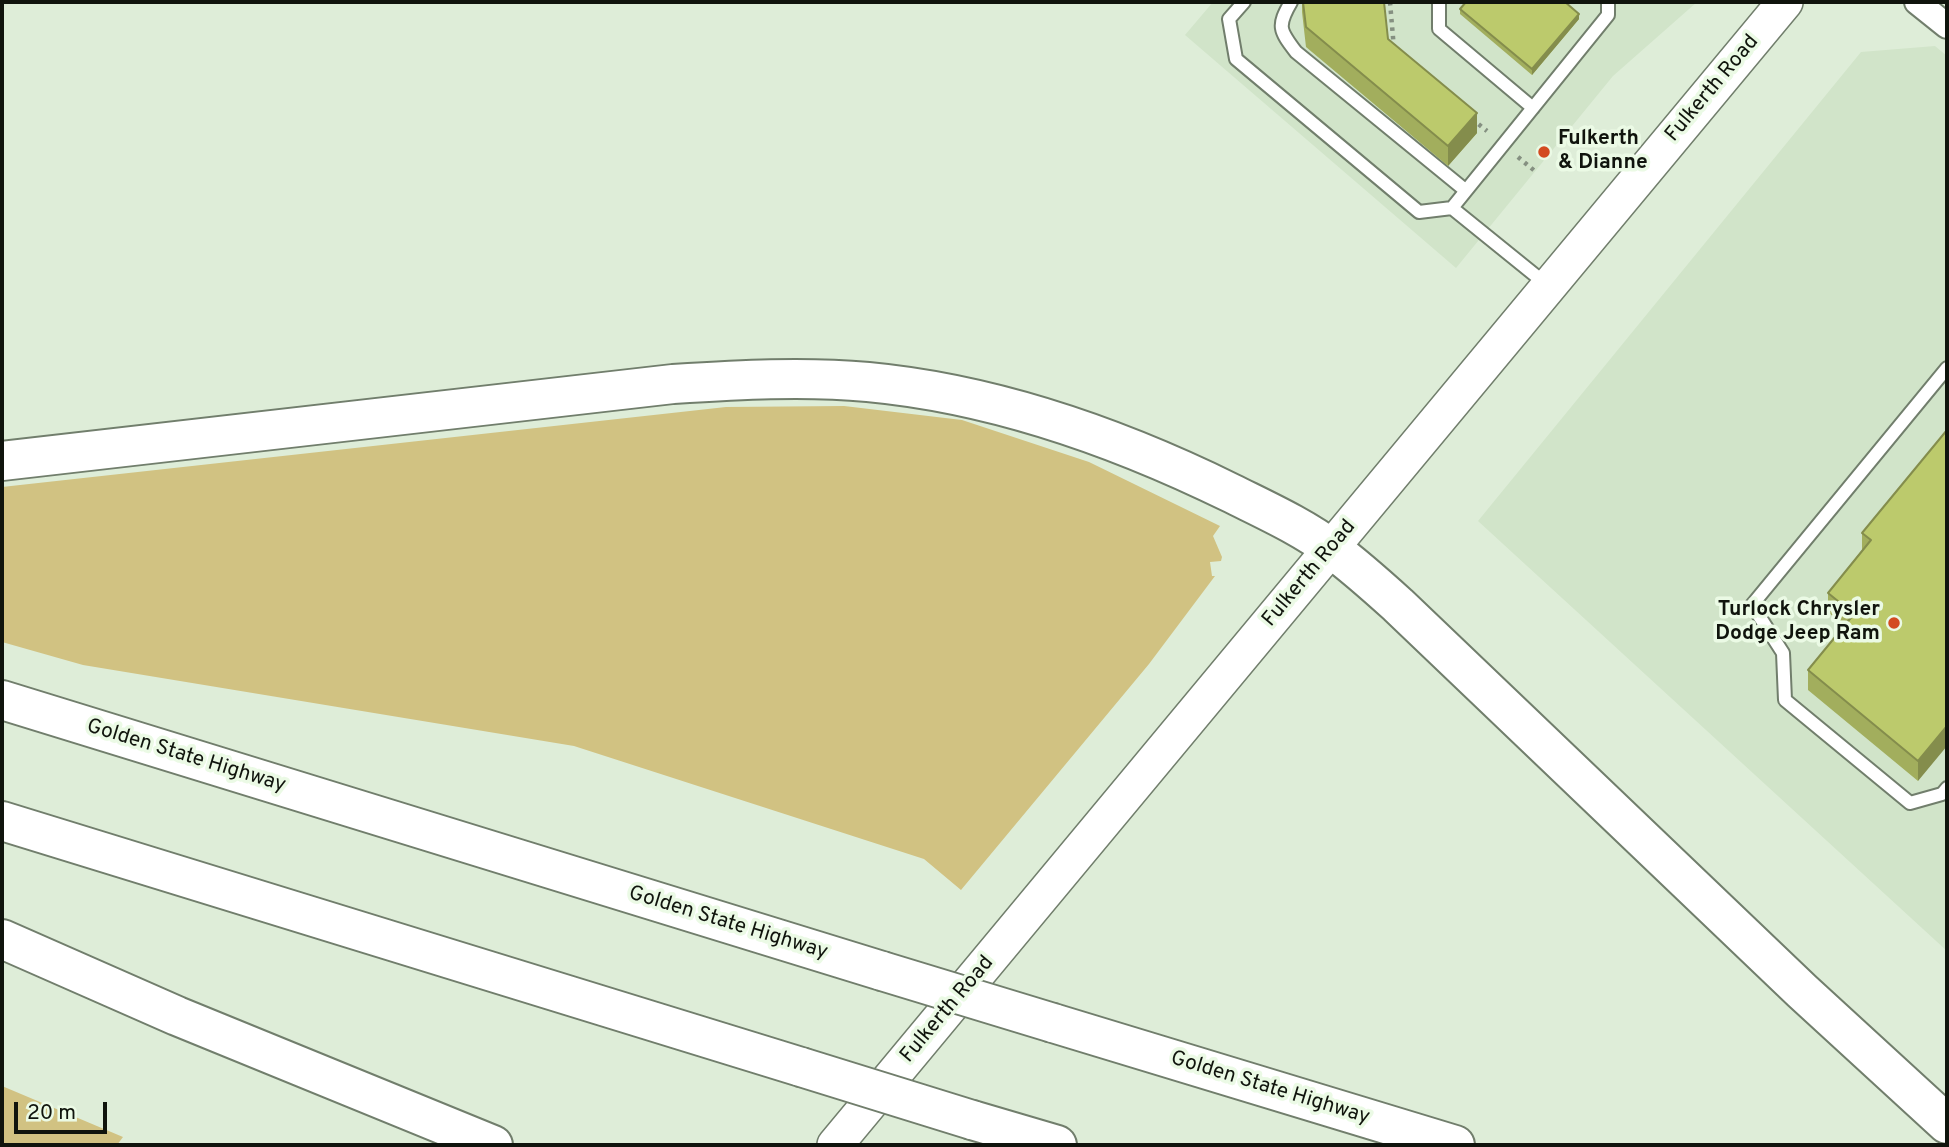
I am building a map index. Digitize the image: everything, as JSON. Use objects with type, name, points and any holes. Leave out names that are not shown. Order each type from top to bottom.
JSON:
[{"type":"highway","points":[[2,461],[673,384],[768,378],[869,382],[922,389],[1011,408],[1124,445],[1259,507],[1331,549],[1398,605],[1811,1000],[1947,1124]]},
{"type":"highway","name":"Golden State Highway","points":[[2,700],[1454,1145]]},
{"type":"highway","points":[[2,821],[1057,1145]]},
{"type":"highway","points":[[2,939],[177,1016],[493,1145]]},
{"type":"street","name":"Fulkerth Road","points":[[835,1145],[1785,2]]},
{"type":"street","points":[[1917,2],[1947,26]]},
{"type":"lane","points":[[1244,2],[1229,19],[1236,59],[1419,212],[1452,208],[1549,286]]},
{"type":"lane","points":[[1291,2],[1280,20],[1282,34],[1296,52],[1465,190]]},
{"type":"lane","points":[[1439,2],[1439,29],[1533,108]]},
{"type":"lane","points":[[1452,208],[1608,15],[1608,2]]},
{"type":"lane","points":[[1947,368],[1752,605],[1783,653],[1786,700],[1910,803],[1942,794],[1947,788]]},
{"type":"path","points":[[1390,2],[1395,56]]},
{"type":"path","points":[[1464,112],[1536,172]]},
{"type":"shaded area","points":[[1213,2],[1697,2],[1613,76],[1456,268],[1185,35]]},
{"type":"shaded area","points":[[1935,46],[1947,56],[1947,951],[1478,521],[1861,52]]},
{"type":"shaded area","points":[[844,406],[962,420],[1089,462],[1220,526],[1213,536],[1222,557],[1221,561],[1210,562],[1212,576],[1215,576],[1149,664],[961,890],[924,859],[574,746],[83,665],[2,642],[2,487],[726,407]]},
{"type":"shaded area","points":[[2,1086],[123,1137],[117,1145],[2,1145]]},
{"type":"building","points":[[1303,2],[1384,2],[1388,39],[1477,113],[1448,146],[1306,27]]},
{"type":"building","points":[[1466,2],[1565,2],[1579,14],[1532,69],[1460,9]]},
{"type":"building","name":"Turlock Chrysler Dodge Jeep Ram","points":[[1947,430],[1947,726],[1918,761],[1808,670],[1854,614],[1828,593],[1871,540],[1862,533]]},
{"type":"place","name":"Fulkerth & Dianne","points":[[1544,152]]},
{"type":"place","name":"Turlock Chrysler Dodge Jeep Ram","points":[[1894,623]]}]
